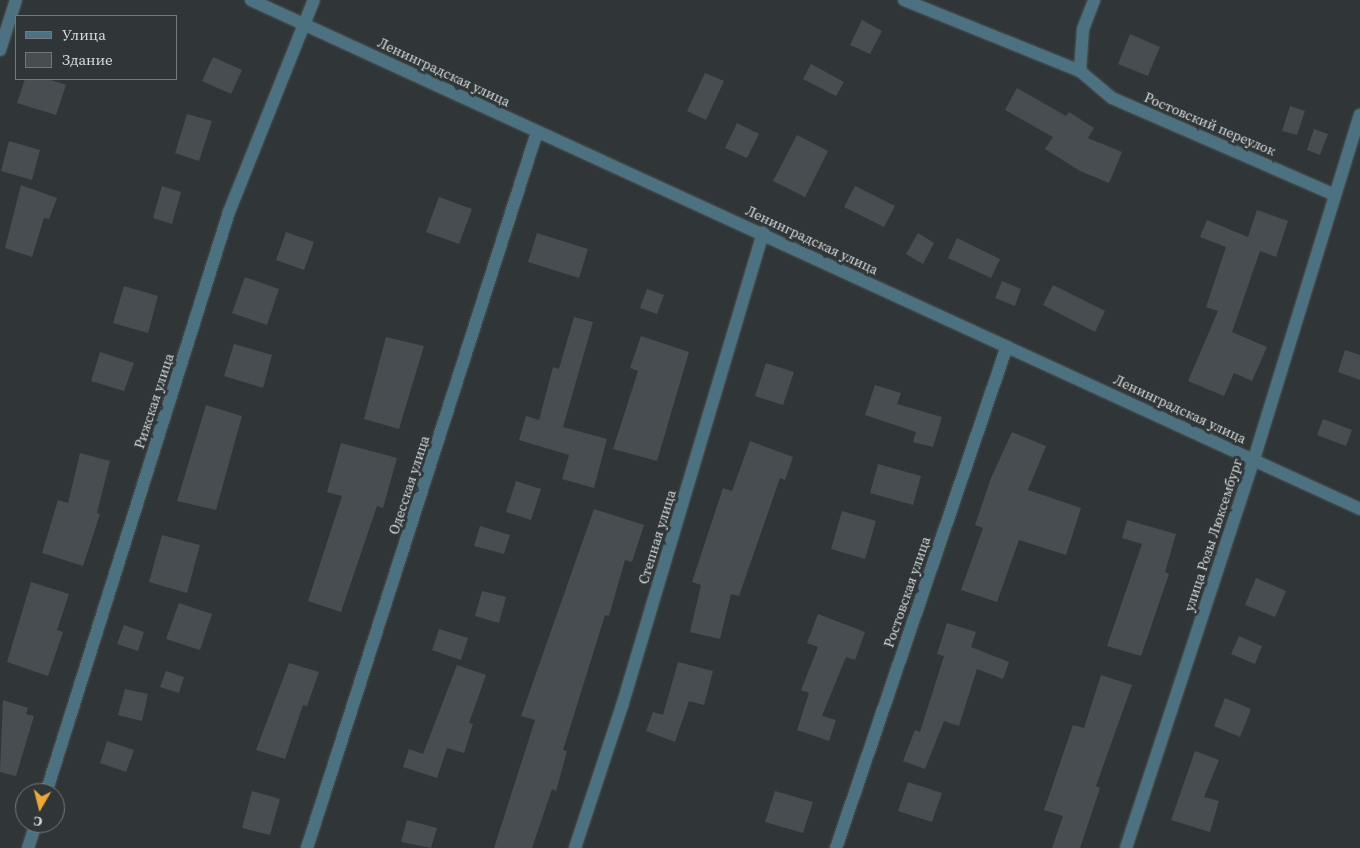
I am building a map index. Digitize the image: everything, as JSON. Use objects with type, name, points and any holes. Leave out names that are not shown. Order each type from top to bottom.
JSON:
[{"type":"street","points":[[0,50],[16,0]]},
{"type":"street","name":"Ленинградская улица","points":[[251,0],[537,132],[763,233],[1360,509]]},
{"type":"street","points":[[303,23],[314,0]]},
{"type":"street","name":"Ростовский переулок","points":[[904,0],[1080,71],[1112,98],[1335,195]]},
{"type":"street","points":[[1080,71],[1084,29],[1094,0]]},
{"type":"street","name":"Рижская улица","points":[[49,783],[229,212],[303,23]]},
{"type":"street","name":"улица Розы Люксембург","points":[[1126,848],[1254,459],[1360,114]]},
{"type":"street","name":"Одесская улица","points":[[307,848],[537,132]]},
{"type":"street","name":"Степная улица","points":[[575,848],[622,706],[763,233]]},
{"type":"street","name":"Ростовская улица","points":[[836,848],[1007,346]]},
{"type":"street","points":[[28,848],[33,833]]},
{"type":"building","points":[[862,20],[882,31],[870,54],[850,45]]},
{"type":"building","points":[[1130,34],[1160,47],[1148,76],[1118,64]]},
{"type":"building","points":[[213,57],[242,70],[231,94],[202,81]]},
{"type":"building","points":[[811,64],[844,82],[836,96],[803,79]]},
{"type":"building","points":[[705,73],[724,81],[706,120],[687,111]]},
{"type":"building","points":[[25,80],[51,80],[66,85],[56,115],[17,103]]},
{"type":"building","points":[[1017,88],[1066,116],[1069,112],[1094,128],[1088,138],[1122,152],[1109,183],[1080,171],[1045,149],[1053,137],[1005,110]]},
{"type":"building","points":[[1290,106],[1305,111],[1297,135],[1282,131]]},
{"type":"building","points":[[187,114],[212,121],[199,161],[175,153]]},
{"type":"building","points":[[737,123],[759,134],[747,158],[725,148]]},
{"type":"building","points":[[1314,129],[1328,134],[1320,155],[1307,150]]},
{"type":"building","points":[[797,135],[828,151],[805,197],[773,181]]},
{"type":"building","points":[[9,141],[40,150],[32,180],[1,171]]},
{"type":"building","points":[[21,185],[57,198],[49,219],[44,218],[32,257],[5,248]]},
{"type":"building","points":[[162,186],[181,192],[172,224],[153,218]]},
{"type":"building","points":[[855,186],[895,206],[884,227],[844,207]]},
{"type":"building","points":[[439,197],[472,209],[459,244],[426,232]]},
{"type":"building","points":[[1257,210],[1288,221],[1276,257],[1260,251],[1232,332],[1267,347],[1252,381],[1234,373],[1224,396],[1188,381],[1218,311],[1206,307],[1226,247],[1200,237],[1207,220],[1248,237]]},
{"type":"building","points":[[286,232],[314,242],[304,270],[276,260]]},
{"type":"building","points":[[537,233],[588,249],[579,278],[528,262]]},
{"type":"building","points":[[918,233],[934,243],[923,264],[906,254]]},
{"type":"building","points":[[957,238],[1000,259],[991,278],[948,258]]},
{"type":"building","points":[[245,277],[279,289],[267,325],[232,313]]},
{"type":"building","points":[[1002,281],[1021,289],[1015,306],[995,298]]},
{"type":"building","points":[[1053,285],[1105,311],[1095,332],[1043,305]]},
{"type":"building","points":[[124,286],[158,296],[148,333],[113,323]]},
{"type":"building","points":[[647,289],[664,295],[657,314],[640,308]]},
{"type":"building","points":[[574,317],[593,322],[563,427],[607,439],[594,488],[562,479],[569,455],[519,440],[526,416],[539,420],[553,367],[559,369]]},
{"type":"building","points":[[641,336],[689,352],[657,461],[613,449],[638,371],[630,368]]},
{"type":"building","points":[[386,337],[424,346],[399,429],[364,419]]},
{"type":"building","points":[[234,344],[272,355],[263,388],[224,376]]},
{"type":"building","points":[[1345,350],[1360,355],[1360,380],[1338,372]]},
{"type":"building","points":[[100,352],[134,363],[124,391],[91,381]]},
{"type":"building","points":[[766,363],[794,372],[783,405],[755,396]]},
{"type":"building","points":[[875,385],[901,393],[897,404],[942,417],[933,447],[913,442],[916,432],[865,415]]},
{"type":"building","points":[[206,405],[242,416],[216,510],[177,501]]},
{"type":"building","points":[[1323,419],[1352,430],[1346,446],[1317,435]]},
{"type":"building","points":[[1012,432],[1046,446],[1028,490],[1081,508],[1066,555],[1019,540],[997,602],[961,590],[983,528],[975,525],[991,478]]},
{"type":"building","points":[[750,441],[793,457],[785,480],[780,478],[739,596],[731,594],[720,639],[690,632],[701,585],[692,582],[723,488],[732,491]]},
{"type":"building","points":[[341,443],[397,458],[383,508],[377,506],[341,612],[308,601],[342,496],[327,492]]},
{"type":"building","points":[[80,453],[110,461],[97,513],[100,514],[83,566],[42,553],[58,500],[68,503]]},
{"type":"building","points":[[878,464],[921,476],[913,505],[870,493]]},
{"type":"building","points":[[516,481],[541,489],[531,520],[506,512]]},
{"type":"building","points":[[594,509],[644,525],[632,562],[625,560],[609,616],[605,615],[563,750],[567,751],[556,791],[552,789],[532,848],[494,848],[535,720],[521,716]]},
{"type":"building","points":[[842,511],[876,521],[865,559],[831,549]]},
{"type":"building","points":[[1127,520],[1176,534],[1165,572],[1169,574],[1141,656],[1107,646],[1142,544],[1122,538]]},
{"type":"building","points":[[480,526],[510,535],[504,554],[474,546]]},
{"type":"building","points":[[162,535],[200,545],[187,593],[149,582]]},
{"type":"building","points":[[1256,578],[1286,591],[1275,617],[1245,605]]},
{"type":"building","points":[[31,582],[69,594],[57,630],[63,632],[48,676],[7,662]]},
{"type":"building","points":[[482,591],[506,597],[499,623],[475,616]]},
{"type":"building","points":[[179,603],[212,614],[200,650],[166,639]]},
{"type":"building","points":[[818,614],[865,632],[855,660],[846,657],[822,716],[836,720],[829,741],[797,730],[809,693],[801,690],[818,647],[807,643]]},
{"type":"building","points":[[947,623],[976,632],[971,647],[1009,662],[1003,679],[977,669],[959,726],[944,721],[925,769],[903,761],[915,730],[920,732],[944,656],[937,654]]},
{"type":"building","points":[[124,625],[144,632],[138,651],[117,644]]},
{"type":"building","points":[[439,629],[468,638],[461,660],[432,650]]},
{"type":"building","points":[[1239,636],[1262,646],[1255,664],[1231,654]]},
{"type":"building","points":[[678,662],[713,671],[704,705],[689,701],[675,742],[646,731],[653,712],[663,715]]},
{"type":"building","points":[[289,663],[319,672],[307,706],[303,705],[285,759],[256,750]]},
{"type":"building","points":[[457,665],[486,675],[469,723],[473,724],[464,753],[447,748],[437,778],[403,767],[409,749],[423,754]]},
{"type":"building","points":[[166,671],[184,677],[179,693],[160,687]]},
{"type":"building","points":[[1101,675],[1132,685],[1096,786],[1100,788],[1080,848],[1052,848],[1063,816],[1044,810],[1073,725],[1084,728]]},
{"type":"building","points":[[125,689],[148,694],[142,721],[118,715]]},
{"type":"building","points":[[1225,698],[1251,709],[1240,737],[1214,726]]},
{"type":"building","points":[[3,700],[28,708],[26,714],[34,716],[16,776],[0,772]]},
{"type":"building","points":[[107,741],[134,750],[126,772],[100,763]]},
{"type":"building","points":[[1195,751],[1219,760],[1204,797],[1219,801],[1210,832],[1171,820]]},
{"type":"building","points":[[908,782],[942,793],[932,822],[898,811]]},
{"type":"building","points":[[252,791],[280,799],[270,835],[242,828]]},
{"type":"building","points":[[775,791],[813,802],[803,833],[765,822]]},
{"type":"building","points":[[407,820],[437,828],[431,848],[401,842]]}]
